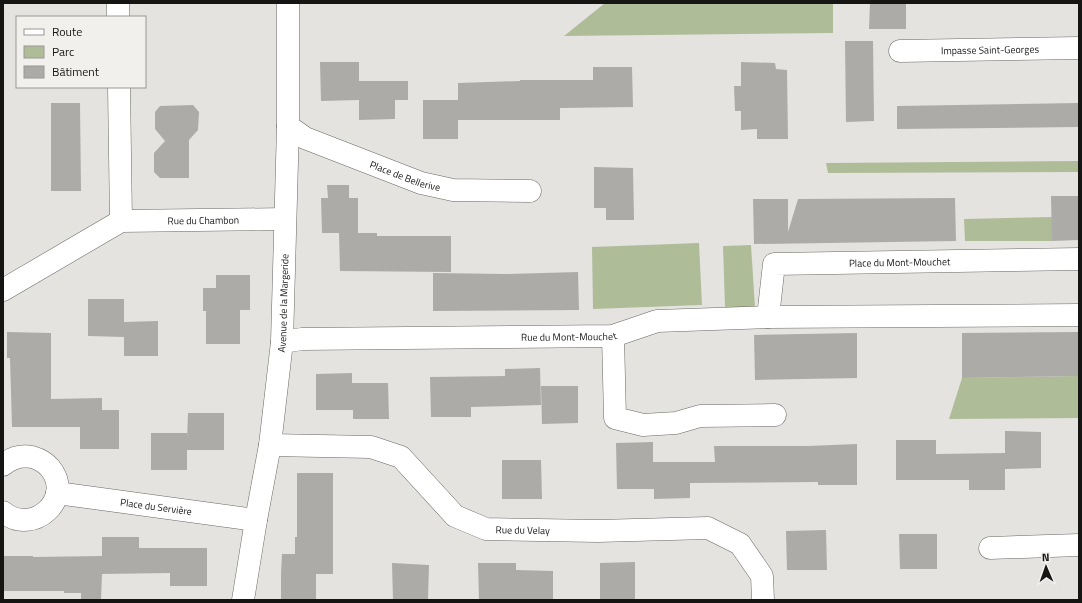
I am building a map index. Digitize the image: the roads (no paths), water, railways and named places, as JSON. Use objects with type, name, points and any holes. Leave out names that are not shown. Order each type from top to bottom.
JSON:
[{"type":"street","points":[[118,3],[118,16]]},
{"type":"street","name":"Avenue de la Margeride","points":[[244,600],[256,520],[270,445],[282,342],[288,126],[288,3]]},
{"type":"street","name":"Impasse Saint-Georges","points":[[900,51],[1079,48]]},
{"type":"street","points":[[119,88],[121,221]]},
{"type":"street","name":"Place de Bellerive","points":[[288,126],[305,138],[421,183],[453,190],[530,191]]},
{"type":"street","name":"Rue du Chambon","points":[[3,290],[121,221],[285,219]]},
{"type":"street","name":"Place du Mont-Mouchet","points":[[768,317],[774,264],[1079,259]]},
{"type":"street","points":[[613,336],[657,321],[768,317],[1079,315]]},
{"type":"street","name":"Rue du Mont-Mouchet","points":[[282,342],[302,339],[613,336],[615,418],[643,425],[676,423],[700,416],[774,415]]},
{"type":"street","name":"Rue du Velay","points":[[270,445],[371,447],[401,457],[455,516],[486,529],[598,531],[708,528],[740,544],[762,576],[763,600]]},
{"type":"street","points":[[3,465],[16,457],[27,456],[37,458],[46,464],[53,472],[57,482],[57,493],[54,503],[47,512],[38,518],[18,520],[3,512]]},
{"type":"street","name":"Place du Servière","points":[[57,493],[256,520]]},
{"type":"street","points":[[990,548],[1079,546]]}]
